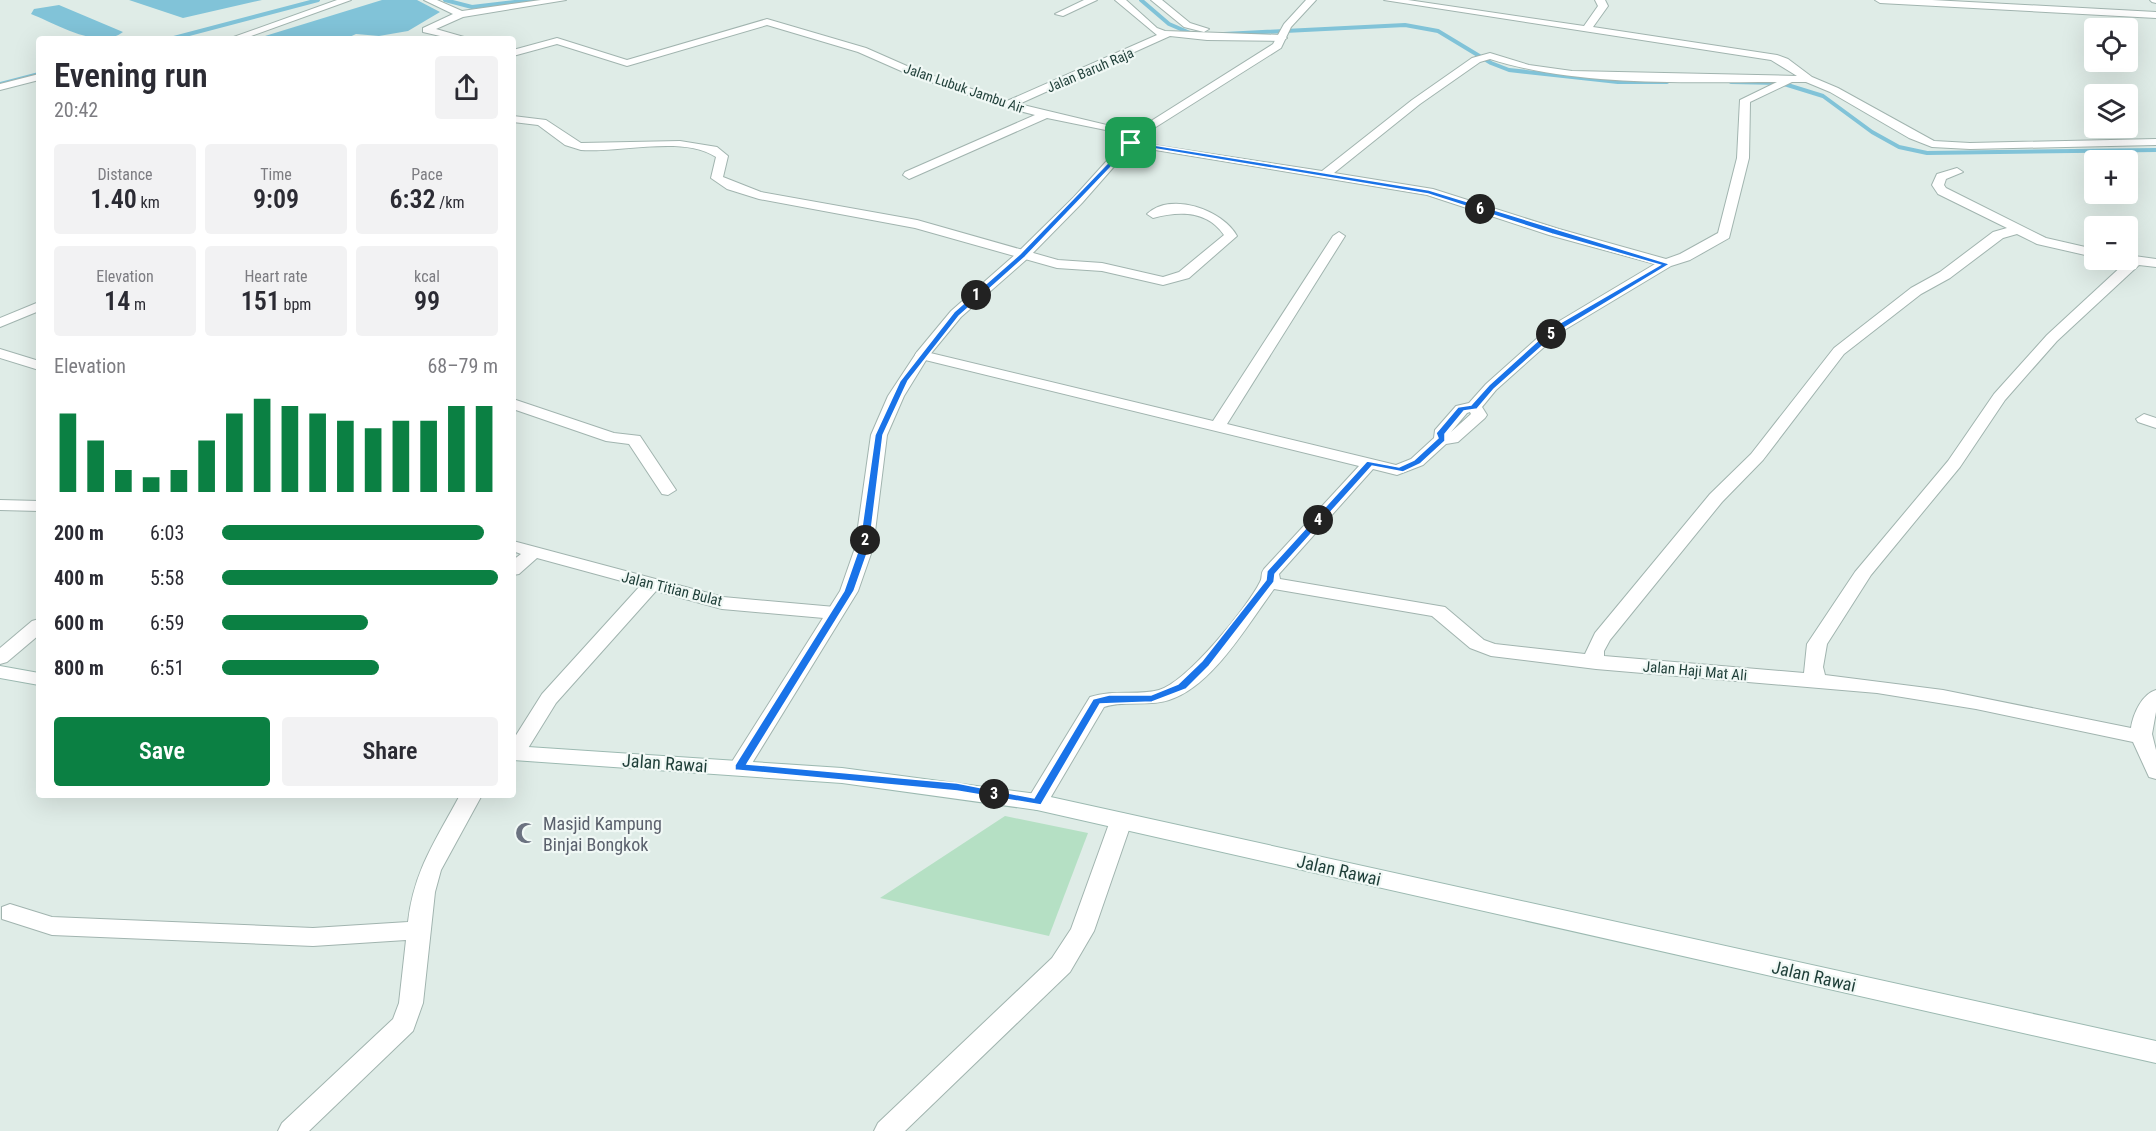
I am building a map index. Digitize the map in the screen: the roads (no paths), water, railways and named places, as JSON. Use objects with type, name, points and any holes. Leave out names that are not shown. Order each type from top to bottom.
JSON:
[{"type":"street","points":[[242,36],[346,0]]},
{"type":"street","points":[[429,0],[461,14]]},
{"type":"street","points":[[453,36],[426,30],[461,14],[561,0]]},
{"type":"street","points":[[1060,14],[1092,0]]},
{"type":"street","points":[[1120,0],[1154,30],[1169,34],[1207,37],[1285,32]]},
{"type":"street","points":[[1156,0],[1183,22],[1193,27],[1285,32]]},
{"type":"street","points":[[739,768],[849,591],[864,548],[879,435],[896,396],[922,355],[964,306],[1022,256],[1134,139],[1277,46],[1285,32],[1311,0]]},
{"type":"street","points":[[1389,0],[1773,57],[1784,61],[1808,79],[1834,90],[1913,136],[1932,144],[1970,146],[2156,142]]},
{"type":"street","points":[[1586,30],[1603,6],[1600,0]]},
{"type":"street","points":[[1880,0],[2156,15]]},
{"type":"street","name":"Jalan Lubuk Jambu Air","points":[[516,53],[557,41],[627,63],[763,22],[862,50],[912,72],[1008,105],[1134,139],[1324,175],[1429,192],[1554,232],[1666,263]]},
{"type":"street","name":"Jalan Baruh Raja","points":[[1008,105],[1169,34]]},
{"type":"street","points":[[1324,175],[1416,102],[1482,58],[1572,74],[1784,82],[1808,79]]},
{"type":"street","points":[[0,87],[36,78]]},
{"type":"street","points":[[922,355],[1400,470],[1417,462],[1442,439],[1452,439],[1479,415],[1474,407],[1491,387],[1556,329],[1666,263],[1685,257],[1724,235],[1743,158],[1745,100],[1784,82]]},
{"type":"street","points":[[909,175],[1046,114]]},
{"type":"street","points":[[516,119],[543,123],[564,141],[583,146],[684,145],[713,149],[722,156],[717,178],[731,186],[759,195],[917,224],[1022,256],[1057,264],[1102,267],[1168,281],[1184,276],[1231,236],[1223,224],[1190,209],[1178,208],[1153,214]]},
{"type":"street","points":[[1957,172],[1941,177],[1938,185],[1941,191],[2042,241],[2084,251]]},
{"type":"street","points":[[1596,663],[1594,651],[1602,637],[1716,498],[1757,457],[1839,351],[1916,291],[1945,276],[1998,235],[2016,230]]},
{"type":"street","points":[[1218,426],[1339,236]]},
{"type":"street","points":[[2138,260],[2156,263]]},
{"type":"street","points":[[1816,681],[1813,667],[1817,644],[1864,572],[1954,464],[1999,397],[2052,338],[2120,270]]},
{"type":"street","points":[[0,323],[36,307]]},
{"type":"street","points":[[0,353],[36,365]]},
{"type":"street","points":[[516,405],[612,438],[634,440],[668,490]]},
{"type":"street","points":[[1037,802],[1096,702],[1109,699],[1152,698],[1182,687],[1210,658],[1270,577],[1370,463]]},
{"type":"street","points":[[0,505],[36,506]]},
{"type":"street","name":"Jalan Titian Bulat","points":[[516,547],[722,603],[835,613]]},
{"type":"street","points":[[516,567],[534,552]]},
{"type":"street","name":"Jalan Haji Mat Ali","points":[[1270,577],[1280,585],[1438,611],[1485,649],[1596,663],[1816,681],[1964,701],[2141,737]]},
{"type":"street","points":[[516,750],[549,699],[651,585]]},
{"type":"street","points":[[0,658],[36,628]]},
{"type":"street","points":[[0,672],[36,678]]},
{"type":"street","points":[[2156,698],[2141,720],[2141,737],[2156,772]]},
{"type":"street","name":"Jalan Rawai","points":[[516,753],[739,768],[957,787],[1037,802],[2156,1052]]},
{"type":"street","points":[[291,1131],[389,1041],[404,1024],[411,1003],[423,892],[430,870],[469,798]]},
{"type":"street","points":[[887,1131],[1061,966],[1082,931],[1121,821]]},
{"type":"street","points":[[10,912],[52,926],[301,937],[418,930]]},
{"type":"water","points":[[129,0],[262,0],[183,18]]},
{"type":"water","points":[[382,0],[417,0],[440,12],[408,31],[379,36],[356,34],[352,36],[265,36]]},
{"type":"water","points":[[59,5],[123,32],[115,36],[77,34],[31,14],[34,9]]},
{"type":"waterway","points":[[181,36],[318,0]]},
{"type":"waterway","points":[[445,0],[472,7],[532,0]]},
{"type":"waterway","points":[[1141,0],[1169,24],[1190,33]]},
{"type":"waterway","points":[[1224,34],[1405,25],[1438,31],[1491,63],[1509,70],[1618,82],[1667,82]]},
{"type":"waterway","points":[[0,84],[36,75]]},
{"type":"waterway","points":[[1731,82],[1781,83],[1823,96],[1872,132],[1899,147],[1927,153],[2156,150]]},
{"type":"place","name":"Masjid Kampung Binjai Bongkok","points":[[526,833]]}]
